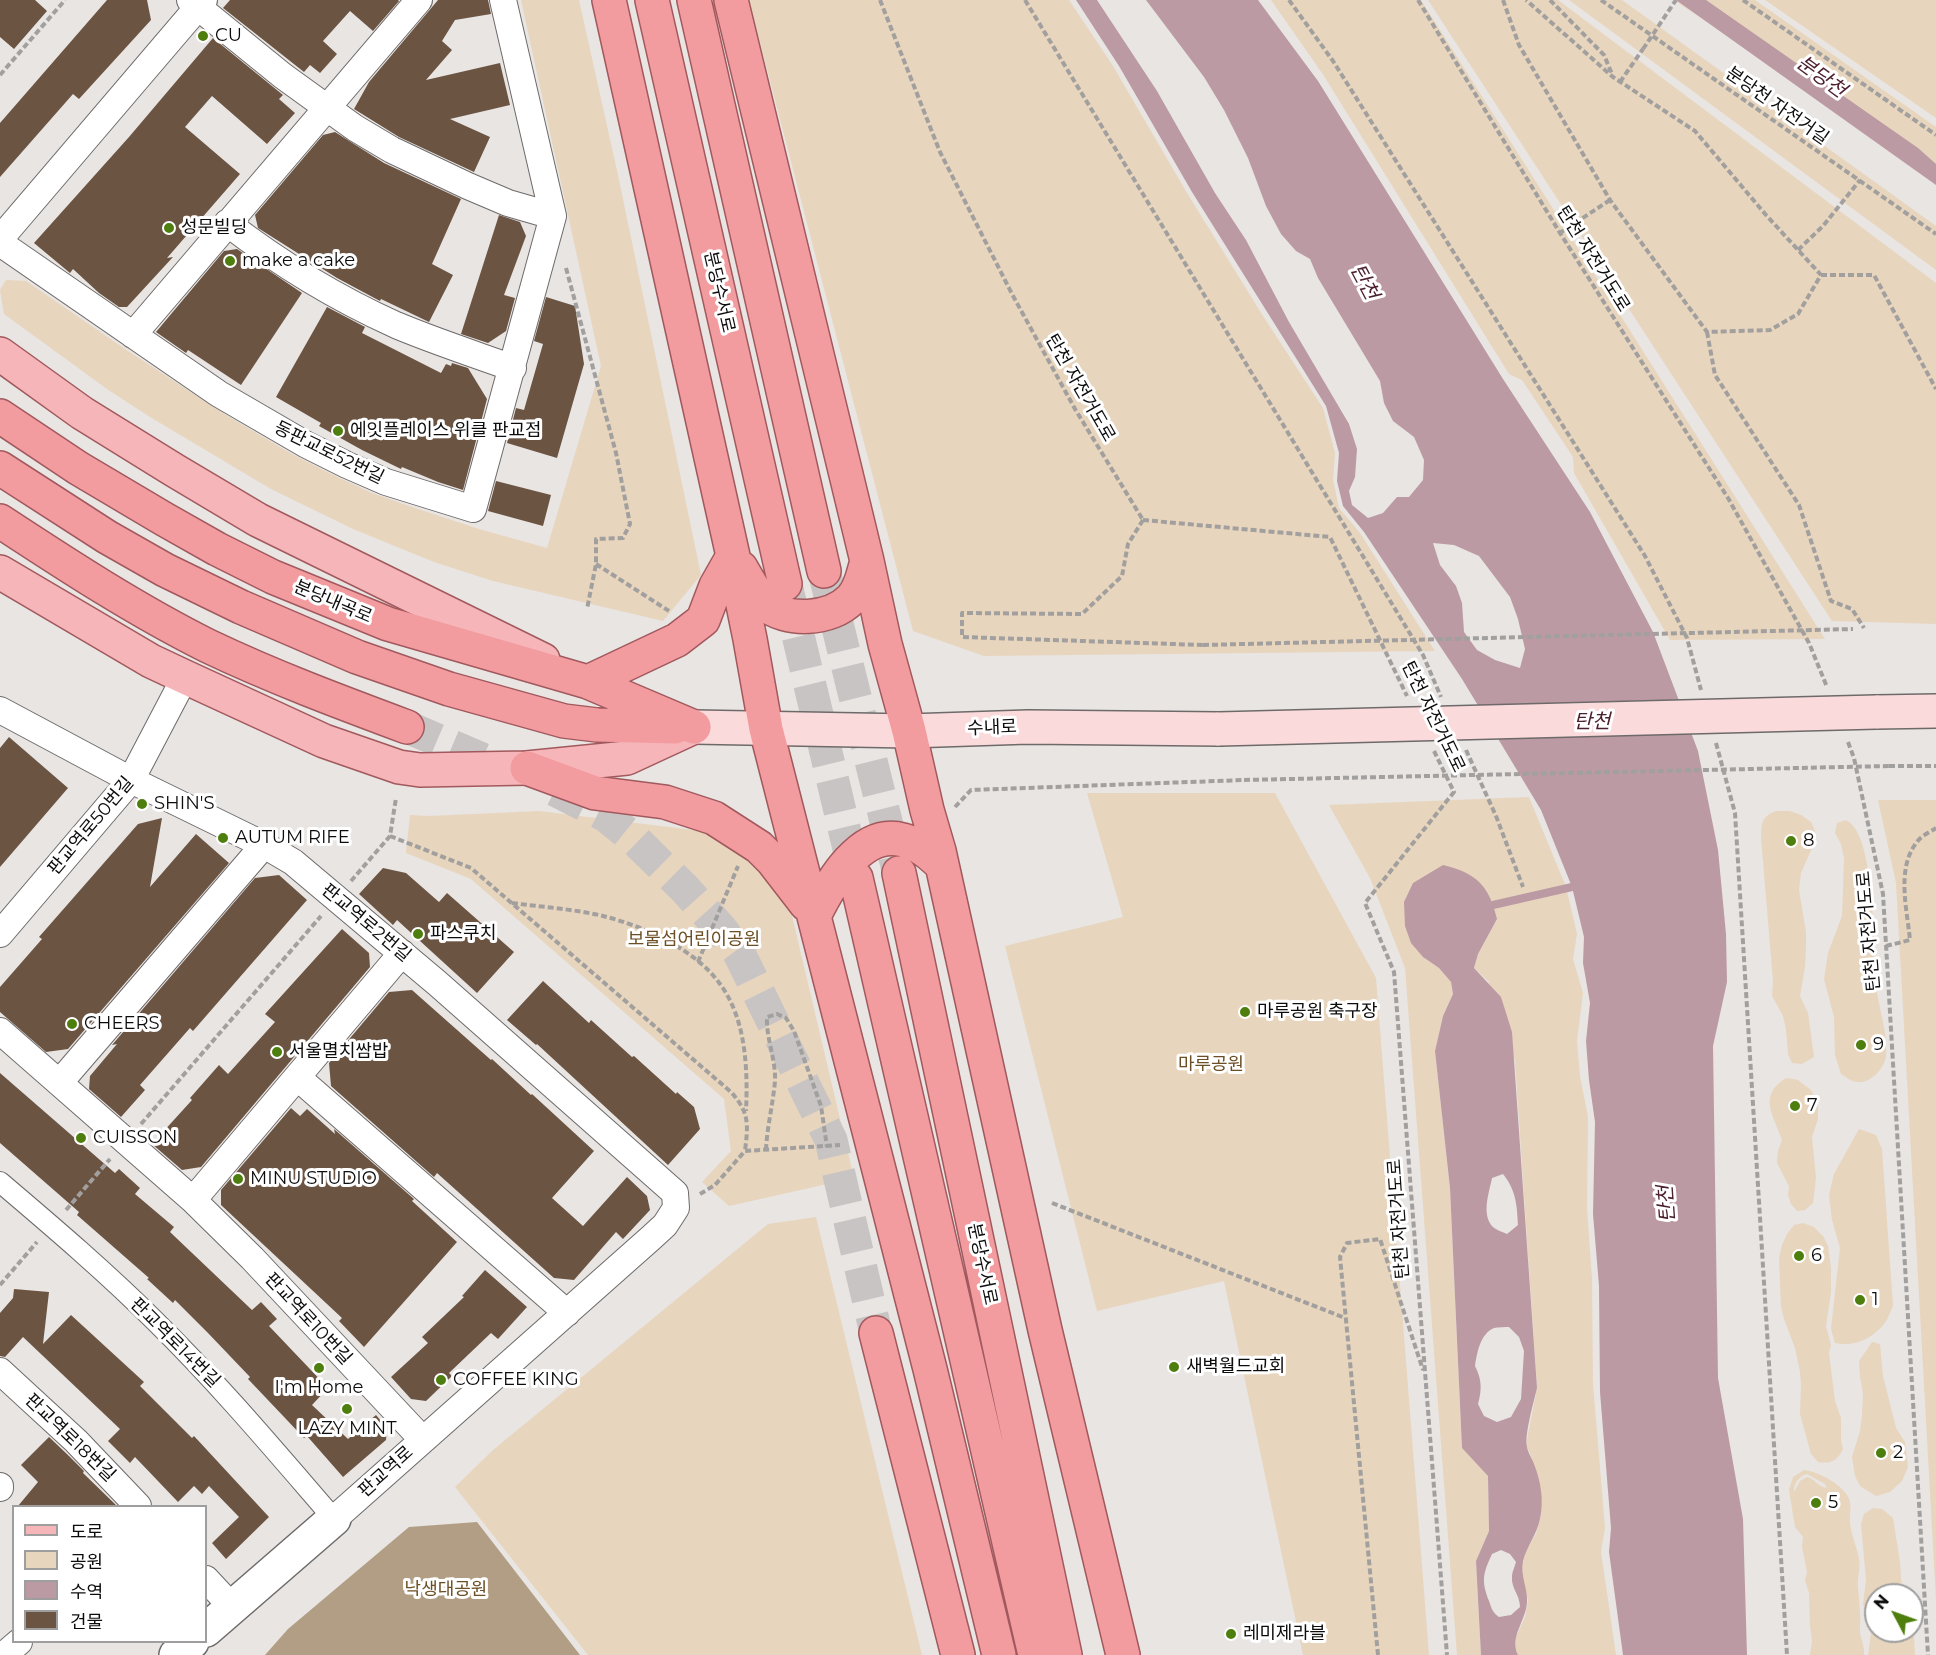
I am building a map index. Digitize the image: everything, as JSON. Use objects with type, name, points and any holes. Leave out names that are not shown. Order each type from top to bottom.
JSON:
[{"type":"highway","points":[[609,0],[733,556],[766,729],[930,1369],[999,1655]]},
{"type":"highway","name":"분당수서로","points":[[652,0],[786,584]]},
{"type":"highway","points":[[694,0],[824,571]]},
{"type":"highway","points":[[731,0],[885,644],[942,865],[1045,1330],[1123,1655]]},
{"type":"highway","name":"분당내곡로","points":[[0,416],[78,468],[154,513],[217,549],[273,577],[388,624],[588,682],[694,727]]},
{"type":"highway","name":"분당내곡로","points":[[0,468],[107,537],[165,570],[241,607],[357,657],[459,692],[564,721],[597,725],[694,727]]},
{"type":"highway","points":[[0,521],[130,603],[209,646],[288,681],[407,727]]},
{"type":"highway","points":[[733,556],[764,603],[784,614],[804,617],[823,615],[842,607],[852,598],[861,583],[867,561]]},
{"type":"highway","points":[[588,682],[677,640],[703,620],[716,586],[733,556]]},
{"type":"highway","points":[[527,768],[595,793],[665,802],[714,818],[759,847],[814,914]]},
{"type":"highway","points":[[814,914],[828,887],[841,869],[874,842],[883,839],[900,839],[924,849],[942,865]]},
{"type":"highway","name":"분당수서로","points":[[899,873],[1065,1655]]},
{"type":"highway","name":"분당수서로","points":[[856,878],[1035,1655]]},
{"type":"highway","points":[[876,1334],[958,1655]]},
{"type":"main road","points":[[0,354],[82,413],[258,520],[588,682]]},
{"type":"main road","points":[[0,572],[142,655],[185,677],[324,741],[399,767],[420,770],[527,768],[627,758],[694,727]]},
{"type":"main road","name":"수내로","points":[[766,729],[909,731],[1028,727],[1219,729],[1936,711]]},
{"type":"main road","name":"분당내곡로","points":[[694,727],[766,729]]},
{"type":"street","points":[[133,335],[419,0]]},
{"type":"street","name":"동판교로52번길","points":[[503,0],[553,216],[474,508],[386,482],[305,444],[219,394],[0,241],[198,2],[246,48],[325,109],[355,128],[429,169],[508,203],[553,216]]},
{"type":"street","points":[[227,223],[268,254],[340,297],[404,328],[513,368]]},
{"type":"street","name":"판교역로50번길","points":[[0,933],[131,780],[185,677]]},
{"type":"street","name":"판교역로2번길","points":[[0,710],[131,780],[293,861],[402,953],[675,1193],[676,1208]]},
{"type":"street","points":[[60,1082],[264,845]]},
{"type":"street","points":[[193,1200],[402,953]]},
{"type":"street","name":"판교역로10번길","points":[[0,1032],[193,1200],[252,1258],[422,1439]]},
{"type":"street","points":[[297,1077],[567,1313]]},
{"type":"street","name":"판교역로14번길","points":[[0,1182],[156,1322],[232,1401],[333,1519]]},
{"type":"street","name":"판교역로","points":[[207,1629],[567,1313],[658,1231],[676,1208]]},
{"type":"street","name":"판교역로18번길","points":[[0,1371],[76,1441],[137,1505]]},
{"type":"street","points":[[207,1580],[232,1608]]},
{"type":"street","points":[[176,1655],[190,1643]]},
{"type":"path","points":[[0,75],[65,0]]},
{"type":"path","name":"탄천 자전거도로","points":[[880,0],[944,160],[1012,294],[1069,399],[1143,520],[1330,537],[1407,696]]},
{"type":"path","points":[[1025,0],[1422,655],[1442,698]]},
{"type":"path","points":[[1289,0],[1333,61],[1645,556],[1687,638],[1702,693]]},
{"type":"path","name":"탄천 자전거도로","points":[[1418,0],[1560,233],[1728,498],[1809,643],[1830,695]]},
{"type":"path","points":[[1503,0],[1519,45],[1610,200],[1707,332],[1715,375],[1799,505],[1831,601],[1852,609],[1864,628]]},
{"type":"path","points":[[1526,0],[1613,77],[1695,131],[1821,275],[1874,275],[1936,389]]},
{"type":"path","points":[[1550,0],[1604,55],[1613,77]]},
{"type":"path","name":"분당천 자전거길","points":[[1601,0],[1936,234]]},
{"type":"path","points":[[1620,82],[1676,0]]},
{"type":"path","points":[[1743,0],[1936,135]]},
{"type":"path","points":[[1798,250],[1823,226],[1860,180]]},
{"type":"path","points":[[1560,233],[1610,200]]},
{"type":"path","points":[[563,258],[616,453],[630,524],[623,538],[596,539],[596,564],[587,609]]},
{"type":"path","points":[[1707,332],[1770,330],[1798,314],[1821,275]]},
{"type":"path","points":[[1143,520],[1128,544],[1122,576],[1082,614],[962,613],[962,638],[1203,645],[1853,629]]},
{"type":"path","points":[[596,564],[677,616]]},
{"type":"path","points":[[1714,736],[1735,813],[1787,1655]]},
{"type":"path","name":"탄천 자전거도로","points":[[1846,737],[1854,758],[1883,894],[1928,1655]]},
{"type":"path","points":[[1462,741],[1496,816],[1523,887]]},
{"type":"path","name":"탄천 자전거도로","points":[[1433,749],[1454,792],[1365,903],[1394,972],[1447,1655]]},
{"type":"path","points":[[954,807],[971,790],[1244,780],[1936,766]]},
{"type":"path","points":[[126,1141],[390,836],[396,798]]},
{"type":"path","points":[[1886,945],[1910,940],[1904,873],[1910,852],[1918,840],[1936,828]]},
{"type":"path","points":[[390,836],[471,868],[731,1092],[741,1103],[746,1115]]},
{"type":"path","points":[[698,962],[738,865]]},
{"type":"path","points":[[512,903],[601,915],[627,924],[675,945],[698,962],[720,983],[732,1006],[741,1033],[747,1089],[746,1151],[715,1185],[676,1208]]},
{"type":"path","points":[[766,1150],[775,1081],[774,1060],[766,1033],[767,1017],[777,1014],[786,1018],[795,1031],[821,1106],[827,1147]]},
{"type":"path","points":[[746,1151],[840,1145]]},
{"type":"path","points":[[1052,1203],[1346,1318]]},
{"type":"path","points":[[1378,1655],[1340,1257],[1347,1243],[1380,1239],[1425,1378]]},
{"type":"green space","points":[[521,0],[579,0],[618,175],[701,575],[663,621],[493,581],[434,562],[353,529],[271,489],[150,417],[107,389],[4,314],[0,290],[6,280],[26,281],[226,415],[331,474],[372,493],[412,507],[547,548],[601,366]]},
{"type":"green space","points":[[749,0],[1069,0],[1113,66],[1187,193],[1323,408],[1335,453],[1333,480],[1339,508],[1360,533],[1435,651],[984,656],[913,631]]},
{"type":"green space","points":[[1271,0],[1421,0],[1825,639],[1670,640],[1574,473],[1573,457],[1522,380],[1509,374],[1324,76]]},
{"type":"green space","points":[[1428,0],[1558,0],[1936,283],[1936,624],[1832,621]]},
{"type":"green space","points":[[1569,0],[1622,0],[1936,226],[1936,270]]},
{"type":"green space","points":[[1674,0],[1755,0],[1936,127],[1936,176]]},
{"type":"green space","points":[[1765,0],[1936,0],[1936,118]]},
{"type":"green space","name":"마루공원","points":[[1087,793],[1275,793],[1376,978],[1429,1655],[1303,1655],[1224,1281],[1097,1311],[1005,946],[1123,917]]},
{"type":"green space","points":[[1529,797],[1566,887],[1577,934],[1573,959],[1583,993],[1577,1041],[1580,1076],[1588,1117],[1587,1208],[1592,1279],[1593,1384],[1605,1528],[1601,1552],[1616,1655],[1518,1655],[1515,1648],[1516,1637],[1525,1617],[1528,1600],[1522,1565],[1527,1549],[1536,1534],[1541,1516],[1532,1458],[1526,1445],[1537,1388],[1515,1061],[1488,981],[1474,968],[1478,954],[1497,919],[1423,957],[1439,968],[1451,982],[1453,994],[1443,1016],[1435,1051],[1450,1188],[1462,1448],[1488,1475],[1489,1531],[1476,1561],[1481,1655],[1457,1655],[1405,968],[1370,878],[1329,805]]},
{"type":"green space","points":[[1878,800],[1936,800],[1936,1600],[1896,883]]},
{"type":"green space","name":"보물섬어린이공원","points":[[539,811],[709,832],[744,851],[789,903],[854,1178],[729,1206],[702,1182],[731,1151],[724,1099],[471,879],[406,853],[410,815]]},
{"type":"green space","points":[[1776,811],[1790,811],[1801,815],[1811,822],[1815,831],[1815,841],[1801,873],[1799,890],[1806,932],[1805,967],[1800,996],[1808,1013],[1814,1057],[1802,1064],[1792,1063],[1788,1054],[1783,1016],[1772,996],[1773,981],[1761,837],[1763,821],[1767,815]]},
{"type":"green space","points":[[1846,820],[1856,830],[1868,872],[1872,899],[1877,992],[1885,1032],[1885,1061],[1872,1078],[1863,1082],[1851,1080],[1841,1074],[1835,1055],[1834,1017],[1824,979],[1828,953],[1842,916],[1844,858],[1841,844],[1835,833],[1837,823]]},
{"type":"green space","points":[[1786,1078],[1798,1080],[1811,1090],[1818,1104],[1818,1119],[1812,1137],[1816,1178],[1813,1203],[1805,1210],[1797,1211],[1791,1204],[1788,1195],[1789,1186],[1777,1163],[1782,1140],[1770,1107],[1772,1092]]},
{"type":"green space","points":[[1859,1129],[1876,1135],[1882,1149],[1893,1306],[1885,1322],[1874,1334],[1856,1343],[1842,1344],[1835,1343],[1831,1329],[1840,1248],[1832,1220],[1829,1195],[1834,1174]]},
{"type":"green space","points":[[816,1217],[922,1655],[588,1655],[455,1487],[493,1450],[768,1224]]},
{"type":"green space","points":[[1803,1223],[1814,1227],[1823,1236],[1828,1246],[1831,1268],[1831,1292],[1826,1326],[1831,1345],[1829,1353],[1835,1401],[1841,1418],[1843,1449],[1834,1461],[1827,1462],[1818,1462],[1811,1454],[1800,1414],[1800,1372],[1795,1348],[1781,1307],[1779,1258],[1782,1245],[1794,1225]]},
{"type":"green space","points":[[1872,1342],[1880,1344],[1883,1376],[1896,1428],[1905,1442],[1908,1467],[1902,1481],[1890,1492],[1876,1496],[1860,1486],[1855,1476],[1852,1457],[1862,1415],[1863,1393],[1859,1361]]},
{"type":"green space","points":[[1804,1470],[1816,1473],[1834,1482],[1849,1498],[1851,1528],[1859,1562],[1860,1631],[1864,1655],[1810,1655],[1812,1641],[1809,1593],[1805,1580],[1807,1572],[1802,1547],[1803,1537],[1795,1527],[1789,1490],[1793,1477]],"holes":[[[1807,1474],[1825,1484],[1827,1488],[1807,1477],[1800,1481],[1794,1492],[1797,1481]]]},
{"type":"green space","points":[[1873,1508],[1882,1509],[1893,1518],[1901,1583],[1866,1583],[1861,1524],[1864,1514]]},
{"type":"green space","name":"낙생대공원","points":[[477,1522],[580,1655],[265,1655],[288,1629],[409,1527]]},
{"type":"green space","points":[[1870,1643],[1914,1643],[1915,1655],[1868,1655]]},
{"type":"water","name":"탄천","points":[[1076,0],[1097,0],[1157,91],[1215,193],[1246,240],[1289,322],[1349,424],[1357,449],[1355,477],[1349,491],[1352,505],[1368,518],[1383,513],[1397,497],[1409,497],[1423,480],[1424,460],[1414,437],[1393,421],[1384,403],[1380,381],[1318,278],[1310,259],[1296,251],[1281,234],[1266,206],[1248,158],[1224,110],[1204,77],[1146,0],[1258,0],[1318,81],[1503,379],[1590,512],[1653,632],[1698,751],[1718,850],[1726,934],[1727,982],[1713,1046],[1718,1378],[1743,1519],[1747,1655],[1623,1655],[1609,1552],[1611,1528],[1600,1392],[1599,1286],[1593,1214],[1595,1122],[1586,1041],[1590,1003],[1583,963],[1584,937],[1572,887],[1541,810],[1462,679],[1364,532],[1343,506],[1337,481],[1339,453],[1326,406],[1192,192],[1119,66]],"holes":[[[1433,543],[1454,545],[1479,556],[1510,597],[1525,649],[1520,668],[1495,660],[1477,650],[1464,632],[1462,603],[1456,586],[1440,565]]]},
{"type":"water","points":[[1676,0],[1706,0],[1918,148],[1936,164],[1936,185]]},
{"type":"water","points":[[1443,865],[1464,872],[1485,889],[1497,919],[1478,954],[1474,968],[1501,997],[1512,1032],[1537,1388],[1526,1442],[1542,1498],[1539,1524],[1523,1561],[1522,1571],[1527,1602],[1515,1642],[1518,1655],[1481,1655],[1476,1561],[1489,1531],[1488,1476],[1462,1448],[1450,1188],[1435,1051],[1443,1016],[1453,994],[1451,982],[1411,943],[1405,926],[1404,902],[1413,883]],"holes":[[[1503,1174],[1513,1192],[1518,1218],[1518,1225],[1507,1234],[1493,1227],[1487,1216],[1492,1178]],[[1509,1327],[1519,1337],[1524,1351],[1521,1399],[1511,1417],[1497,1422],[1484,1416],[1478,1404],[1481,1385],[1475,1366],[1480,1344],[1485,1335],[1494,1328]],[[1501,1550],[1510,1554],[1516,1562],[1512,1581],[1520,1607],[1511,1615],[1499,1617],[1486,1594],[1484,1577],[1492,1554]]]},
{"type":"building","points":[[0,0],[35,0],[47,11],[14,49],[0,37]]},
{"type":"building","points":[[107,0],[147,0],[151,20],[79,99],[73,94],[0,177],[0,123]]},
{"type":"building","points":[[230,0],[399,1],[373,31],[350,11],[323,41],[337,54],[320,73],[310,65],[304,72],[223,8]]},
{"type":"building","points":[[438,0],[488,0],[491,14],[455,20],[442,41],[452,50],[426,80],[500,63],[510,105],[450,119],[490,137],[474,172],[399,137],[354,109],[369,82]]},
{"type":"building","points":[[213,38],[283,95],[279,99],[295,113],[267,144],[212,96],[185,127],[240,174],[167,258],[173,257],[127,307],[119,307],[99,293],[73,269],[70,273],[34,243],[129,137]]},
{"type":"building","points":[[335,132],[384,163],[461,199],[432,264],[453,275],[429,322],[381,299],[380,301],[337,278],[258,228],[255,215],[323,135]]},
{"type":"building","points":[[499,215],[520,222],[526,236],[504,295],[515,298],[506,331],[488,343],[461,334]]},
{"type":"building","points":[[237,249],[302,293],[241,385],[188,350],[186,353],[156,332],[224,251]]},
{"type":"building","points":[[546,297],[575,306],[584,364],[557,458],[507,443],[516,408],[524,410],[543,344],[534,341]]},
{"type":"building","points":[[327,307],[365,327],[362,333],[441,373],[446,364],[451,366],[452,363],[468,368],[487,399],[463,490],[402,467],[401,469],[362,450],[319,426],[321,423],[276,397]]},
{"type":"building","points":[[496,481],[551,495],[543,526],[488,511]]},
{"type":"building","points":[[9,737],[68,788],[0,867],[0,748]]},
{"type":"building","points":[[162,818],[150,887],[196,834],[229,863],[68,1049],[46,1052],[0,1012],[0,987],[42,939],[39,937],[138,824]]},
{"type":"building","points":[[383,868],[406,873],[439,902],[447,893],[514,952],[477,993],[397,920],[393,925],[359,894]]},
{"type":"building","points":[[279,875],[307,900],[193,1031],[190,1028],[140,1085],[145,1090],[121,1117],[89,1089],[90,1076],[117,1044],[112,1045],[255,878]]},
{"type":"building","points":[[342,929],[369,953],[370,967],[201,1167],[182,1170],[152,1144],[192,1100],[190,1098],[219,1065],[228,1074],[275,1022],[265,1014]]},
{"type":"building","points":[[543,981],[589,1023],[591,1020],[632,1057],[634,1056],[694,1107],[700,1129],[668,1165],[537,1044],[507,1020]]},
{"type":"building","points":[[412,990],[594,1151],[552,1198],[583,1226],[627,1177],[647,1196],[650,1210],[623,1239],[616,1232],[574,1280],[554,1278],[437,1173],[434,1177],[331,1086],[329,1063],[389,992]]},
{"type":"building","points":[[0,1073],[115,1173],[119,1169],[140,1188],[135,1194],[174,1227],[170,1232],[252,1310],[261,1302],[277,1319],[269,1326],[328,1388],[312,1405],[348,1439],[376,1415],[387,1428],[386,1440],[343,1477],[307,1436],[304,1438],[248,1379],[250,1377],[175,1300],[173,1303],[147,1279],[149,1278],[77,1215],[79,1212],[0,1143]]},
{"type":"building","points":[[291,1108],[300,1116],[307,1109],[335,1134],[334,1129],[414,1199],[412,1201],[457,1242],[364,1347],[339,1321],[342,1318],[221,1205],[221,1190]]},
{"type":"building","points":[[485,1270],[527,1307],[498,1339],[491,1333],[449,1373],[452,1376],[426,1401],[411,1399],[391,1377],[428,1343],[422,1337],[464,1297],[462,1296]]},
{"type":"building","points":[[14,1289],[49,1292],[43,1344],[71,1315],[144,1382],[140,1386],[192,1438],[194,1436],[269,1517],[226,1559],[212,1543],[239,1517],[209,1486],[202,1494],[194,1486],[178,1502],[135,1457],[130,1463],[108,1441],[120,1429],[23,1337],[5,1357],[0,1356],[0,1313],[13,1298]]},
{"type":"building","points":[[49,1437],[116,1505],[19,1505],[38,1482],[21,1465]]},
{"type":"waterway","points":[[1493,905],[1572,887]]},
{"type":"tunnel","points":[[824,571],[897,866]]},
{"type":"tunnel","points":[[787,589],[856,878]]},
{"type":"tunnel","points":[[407,727],[508,770]]},
{"type":"tunnel","points":[[555,790],[606,816],[632,837],[685,889],[739,953],[831,1140],[876,1333]]},
{"type":"place","name":"CU","points":[[203,36]]},
{"type":"place","name":"성문빌딩","points":[[169,228]]},
{"type":"place","name":"make a cake","points":[[230,261]]},
{"type":"place","name":"에잇플레이스 위클 판교점","points":[[338,431]]},
{"type":"place","name":"SHIN'S","points":[[142,804]]},
{"type":"place","name":"AUTUM RIFE","points":[[223,838]]},
{"type":"place","name":"8","points":[[1791,841]]},
{"type":"place","name":"파스쿠치","points":[[418,934]]},
{"type":"place","name":"마루공원 축구장","points":[[1245,1012]]},
{"type":"place","name":"CHEERS","points":[[72,1024]]},
{"type":"place","name":"9","points":[[1861,1045]]},
{"type":"place","name":"서울멸치쌈밥","points":[[277,1052]]},
{"type":"place","name":"7","points":[[1795,1106]]},
{"type":"place","name":"CUISSON","points":[[81,1138]]},
{"type":"place","name":"MINU STUDIO","points":[[238,1179]]},
{"type":"place","name":"6","points":[[1799,1256]]},
{"type":"place","name":"1","points":[[1860,1300]]},
{"type":"place","name":"새벽월드교회","points":[[1174,1367]]},
{"type":"place","name":"I'm Home","points":[[319,1368]]},
{"type":"place","name":"COFFEE KING","points":[[441,1380]]},
{"type":"place","name":"LAZY MINT","points":[[347,1409]]},
{"type":"place","name":"2","points":[[1881,1453]]},
{"type":"place","name":"5","points":[[1816,1503]]},
{"type":"place","name":"레미제라블","points":[[1231,1634]]},
{"type":"water label","name":"분당천","points":[[1821,77]]}]
